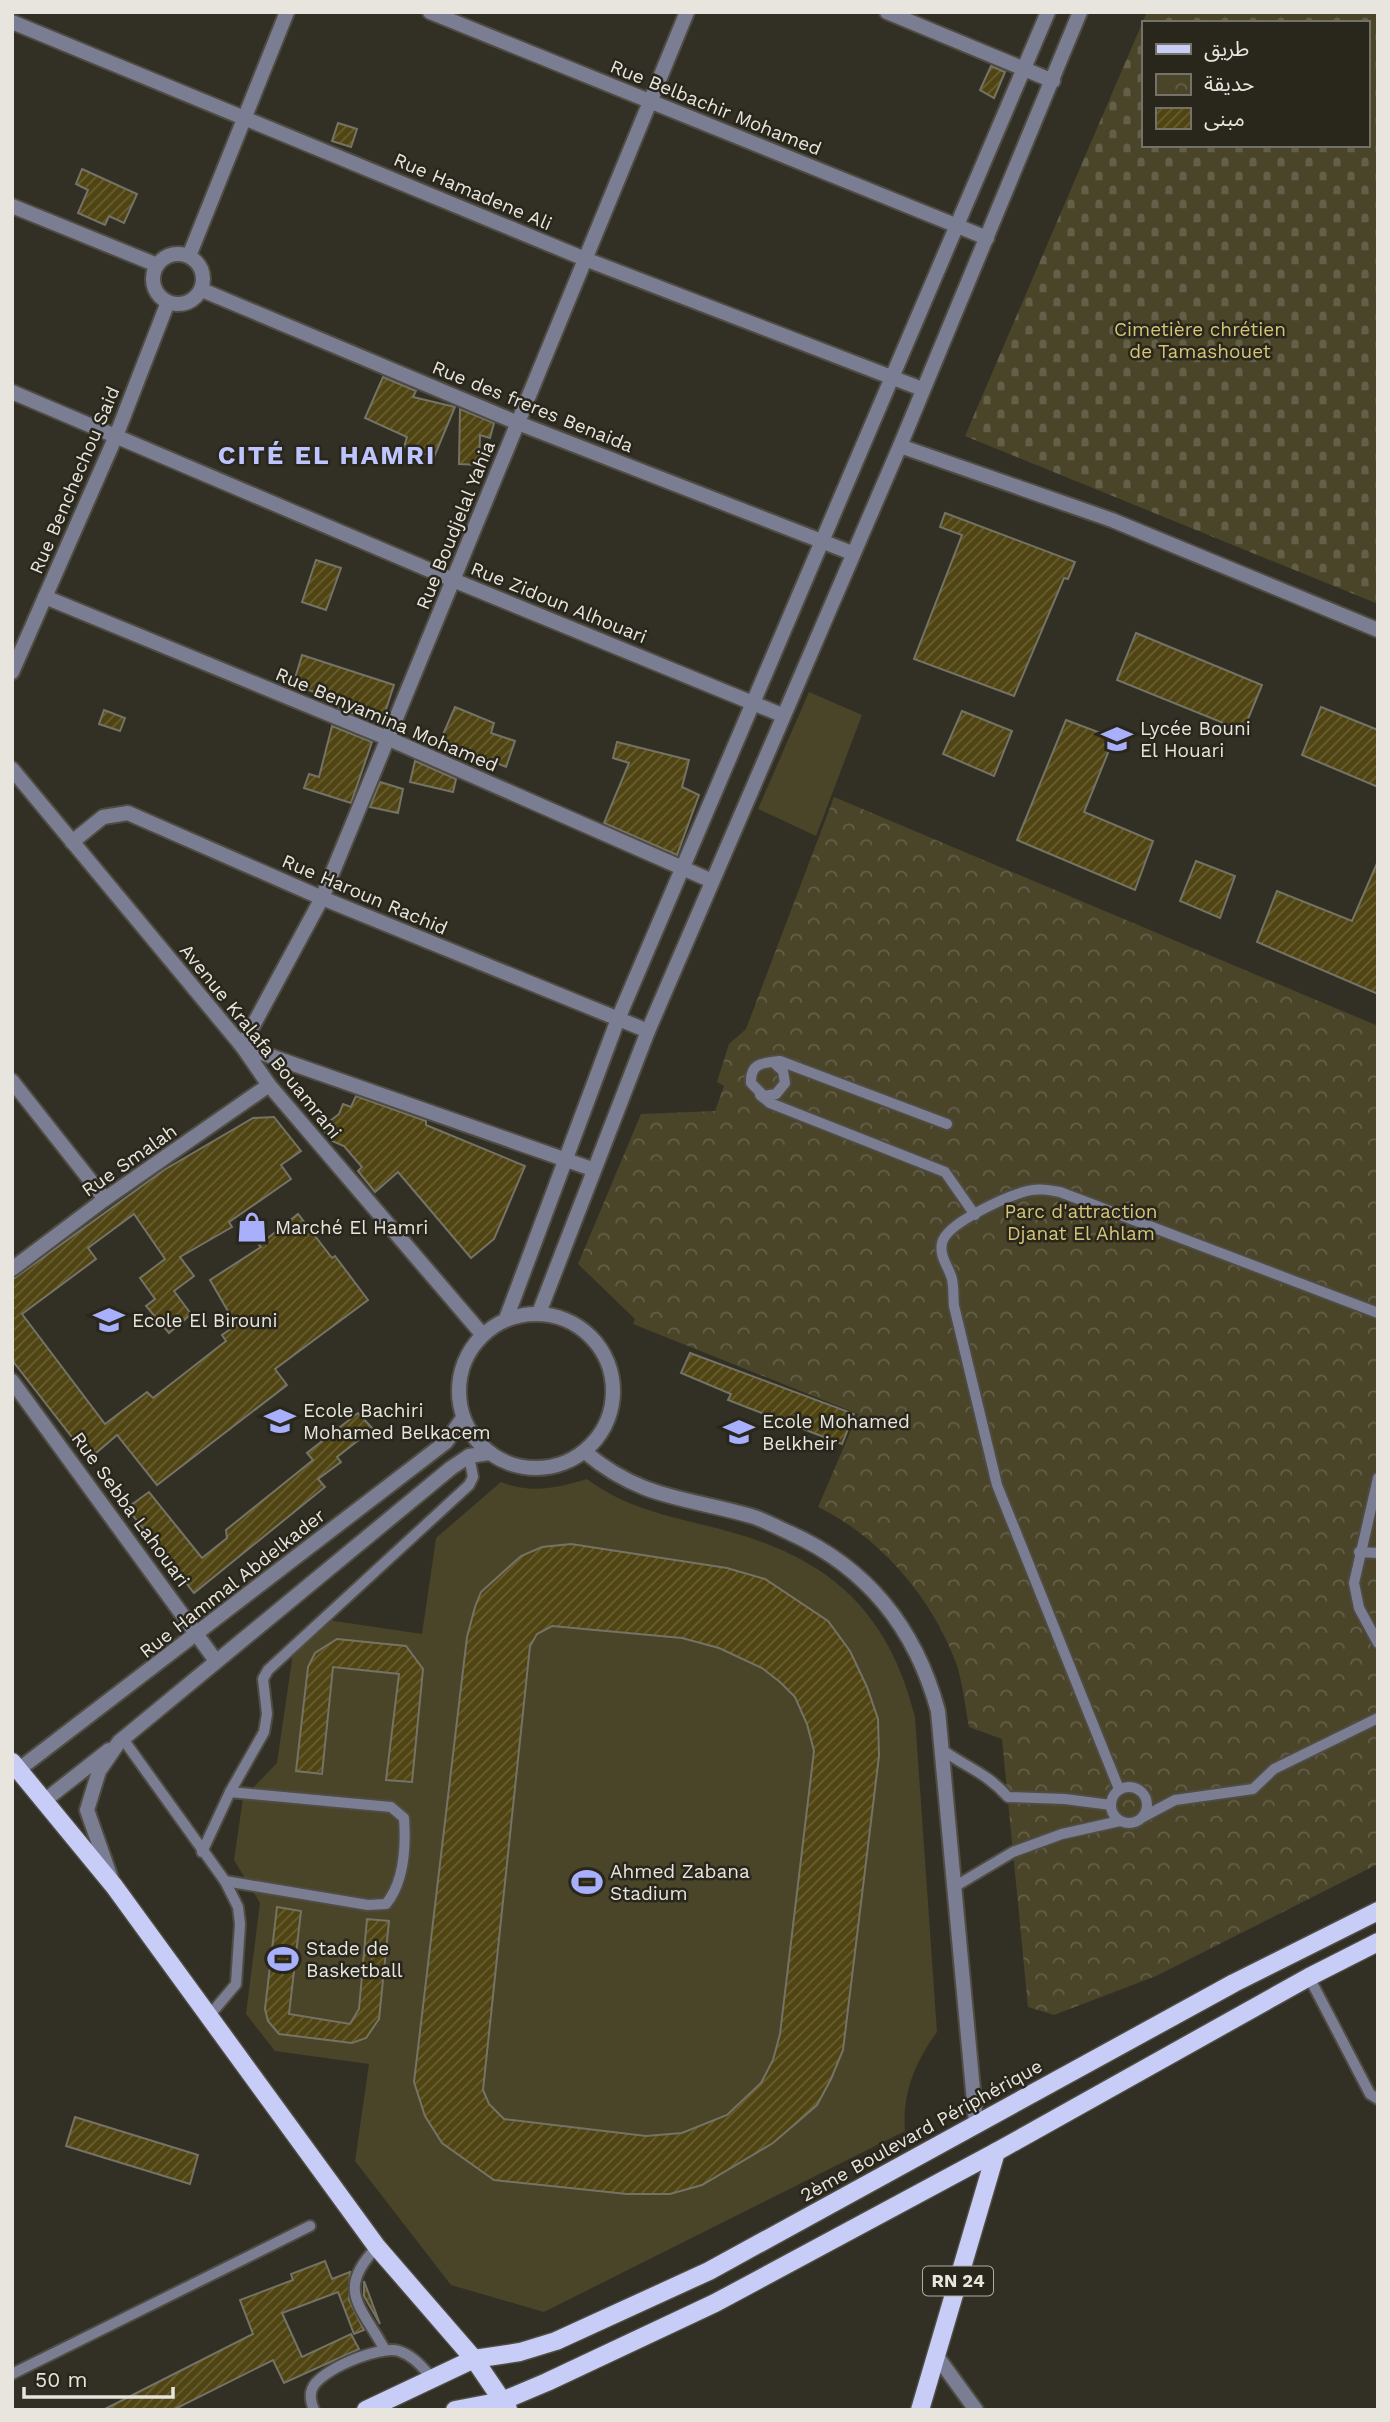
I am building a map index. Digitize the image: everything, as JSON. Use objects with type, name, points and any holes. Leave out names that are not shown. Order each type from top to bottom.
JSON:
[{"type":"main road","points":[[14,1769],[114,1886],[377,2247],[474,2359],[505,2405]]},
{"type":"main road","name":"2ème Boulevard Périphérique","points":[[366,2410],[474,2359],[520,2352],[556,2340],[709,2271],[1234,1983],[1378,1911]]},
{"type":"main road","points":[[455,2410],[505,2405],[715,2303],[996,2152],[1309,1977],[1378,1942]]},
{"type":"main road","name":"RN 24","points":[[920,2410],[996,2152]]},
{"type":"street","points":[[189,256],[287,12]]},
{"type":"street","name":"Rue Belbachir Mohamed","points":[[430,12],[988,238]]},
{"type":"street","name":"Rue Boudjelal Yahia","points":[[242,1046],[322,898],[687,12]]},
{"type":"street","points":[[887,12],[1053,81]]},
{"type":"street","points":[[506,1319],[563,1158],[618,1019],[751,703],[959,226],[1048,12]]},
{"type":"street","points":[[539,1313],[592,1168],[648,1031],[900,446],[1080,12]]},
{"type":"street","name":"Rue Hamadene Ali","points":[[12,22],[585,259],[922,389]]},
{"type":"street","points":[[12,206],[157,265]]},
{"type":"street","points":[[175,254],[189,256],[201,267],[204,279],[202,290],[187,303],[168,302],[155,288],[153,276],[157,265],[175,254]]},
{"type":"street","name":"Rue des freres Benaida","points":[[202,290],[518,422],[852,553]]},
{"type":"street","name":"Rue Benchechou Said","points":[[12,672],[116,436],[168,302]]},
{"type":"street","name":"Rue Zidoun Alhouari","points":[[12,392],[453,580],[782,715]]},
{"type":"street","points":[[900,446],[1112,520],[1378,629]]},
{"type":"street","name":"Rue Benyamina Mohamed","points":[[45,597],[387,738],[712,881]]},
{"type":"street","name":"Avenue Kralafa Bouamrani","points":[[12,769],[242,1046],[269,1085],[482,1334]]},
{"type":"street","name":"Rue Haroun Rachid","points":[[72,842],[103,817],[128,814],[322,898],[648,1031]]},
{"type":"street","points":[[242,1046],[592,1168]]},
{"type":"street","points":[[12,1082],[105,1199]]},
{"type":"street","name":"Rue Smalah","points":[[12,1269],[105,1199],[269,1085]]},
{"type":"street","points":[[539,1313],[573,1322],[601,1347],[612,1370],[614,1397],[606,1427],[585,1452],[551,1467],[513,1465],[489,1453],[477,1441],[463,1418],[458,1389],[464,1361],[482,1334],[506,1319],[539,1313]]},
{"type":"street","name":"Rue Sebba Lahouari","points":[[12,1381],[199,1634],[216,1661]]},
{"type":"street","name":"Rue Hammal Abdelkader","points":[[14,1769],[199,1634],[446,1442],[463,1418]]},
{"type":"street","points":[[585,1452],[612,1475],[666,1497],[754,1517],[805,1540],[864,1581],[894,1613],[916,1649],[938,1711],[976,2123]]},
{"type":"street","points":[[44,1801],[469,1456],[489,1453]]},
{"type":"street","points":[[114,1886],[87,1810],[99,1772],[121,1741]]},
{"type":"street","points":[[936,2355],[976,2410]]},
{"type":"lane","points":[[758,1093],[770,1096],[782,1088],[783,1071],[773,1062]]},
{"type":"lane","points":[[947,1124],[790,1064],[761,1063],[752,1071],[751,1083],[770,1103],[945,1172],[975,1215]]},
{"type":"lane","points":[[1111,1805],[1119,1789],[997,1485],[954,1306],[952,1280],[941,1254],[942,1241],[948,1231],[975,1215],[1029,1190],[1060,1192],[1378,1314]]},
{"type":"lane","points":[[202,1852],[230,1792],[264,1732],[267,1714],[263,1679],[268,1670],[470,1485],[473,1477],[469,1456]]},
{"type":"lane","points":[[1378,1478],[1359,1552],[1355,1595],[1378,1643]]},
{"type":"lane","points":[[1359,1552],[1378,1553]]},
{"type":"lane","points":[[954,1886],[1013,1852],[1062,1834],[1120,1821],[1132,1823],[1175,1800],[1253,1789],[1274,1769],[1378,1718]]},
{"type":"lane","points":[[121,1741],[225,1881],[238,1907],[240,1924],[236,1984],[209,2016]]},
{"type":"lane","points":[[941,1749],[962,1764],[990,1776],[1008,1797],[1066,1798],[1111,1805]]},
{"type":"lane","points":[[1119,1789],[1132,1786],[1143,1793],[1148,1804],[1143,1817]]},
{"type":"lane","points":[[225,1881],[368,1905],[386,1904],[397,1892],[405,1838],[404,1818],[391,1807],[230,1792]]},
{"type":"lane","points":[[1111,1805],[1120,1821]]},
{"type":"lane","points":[[1309,1977],[1370,2094],[1378,2099]]},
{"type":"lane","points":[[12,2374],[310,2226]]},
{"type":"lane","points":[[377,2247],[355,2272],[353,2287],[385,2350]]},
{"type":"lane","points":[[314,2410],[310,2402],[312,2387],[324,2374],[369,2353],[397,2351],[414,2359],[432,2378]]},
{"type":"green space","name":"Cimetière chrétien de Tamashouet","points":[[1147,12],[1378,12],[1378,604],[965,436],[1142,24],[1142,147],[1369,147],[1369,21],[1143,21]]},
{"type":"green space","points":[[809,692],[862,715],[816,836],[758,809]]},
{"type":"green space","name":"Parc d'attraction Djanat El Ahlam","points":[[834,797],[1378,1026],[1378,1864],[1156,1976],[1054,2015],[1028,2007],[1002,1739],[969,1727],[956,1663],[946,1639],[918,1593],[882,1552],[840,1519],[818,1507],[858,1414],[633,1324],[635,1319],[578,1264],[641,1114],[715,1111],[724,1086],[717,1082],[729,1044],[746,1029]]},
{"type":"green space","name":"Ahmed Zabana Stadium","points":[[587,1479],[634,1505],[758,1541],[792,1555],[822,1572],[848,1593],[870,1617],[888,1646],[903,1679],[915,1717],[937,2032],[916,2067],[908,2091],[905,2131],[544,2312],[451,2285],[355,2161],[369,2064],[275,2051],[246,2014],[260,1903],[234,1860],[243,1798],[277,1763],[294,1646],[328,1620],[422,1634],[436,1538],[501,1482],[534,1489]]},
{"type":"building","points":[[991,66],[1005,72],[994,98],[980,90]]},
{"type":"building","points":[[338,123],[357,129],[351,147],[332,141]]},
{"type":"building","points":[[82,169],[137,194],[124,223],[109,216],[105,225],[78,213],[88,190],[76,184]]},
{"type":"building","points":[[383,377],[416,391],[413,397],[455,407],[434,457],[404,447],[407,437],[365,418]]},
{"type":"building","points":[[460,409],[494,423],[490,438],[480,435],[479,465],[459,464]]},
{"type":"building","points":[[945,513],[1075,562],[1068,579],[1064,578],[1014,696],[914,659],[962,535],[940,527]]},
{"type":"building","points":[[316,560],[341,568],[326,610],[302,602]]},
{"type":"building","points":[[1136,633],[1262,685],[1243,731],[1117,680]]},
{"type":"building","points":[[302,655],[394,685],[384,715],[380,713],[377,723],[337,707],[339,700],[293,685]]},
{"type":"building","points":[[455,707],[494,723],[491,733],[515,741],[506,767],[441,739]]},
{"type":"building","points":[[1321,707],[1378,730],[1378,787],[1302,755]]},
{"type":"building","points":[[104,710],[125,718],[120,731],[99,724]]},
{"type":"building","points":[[962,711],[1012,731],[994,776],[943,754]]},
{"type":"building","points":[[1066,720],[1114,738],[1084,812],[1153,841],[1135,890],[1017,840]]},
{"type":"building","points":[[332,726],[372,742],[351,803],[304,788],[309,774],[319,777]]},
{"type":"building","points":[[617,742],[689,760],[682,787],[699,795],[677,855],[604,823],[629,763],[613,758]]},
{"type":"building","points":[[415,761],[456,779],[453,792],[410,782]]},
{"type":"building","points":[[380,782],[403,789],[398,813],[370,807]]},
{"type":"building","points":[[1196,861],[1235,876],[1220,918],[1180,901]]},
{"type":"building","points":[[1378,861],[1378,994],[1257,942],[1277,891],[1352,921]]},
{"type":"building","points":[[356,1096],[426,1121],[426,1125],[525,1166],[494,1239],[471,1258],[398,1172],[375,1192],[358,1171],[362,1167],[344,1146],[332,1141],[321,1128],[339,1114],[343,1104],[351,1107]]},
{"type":"building","points":[[274,1117],[301,1151],[281,1165],[291,1179],[229,1222],[232,1227],[180,1257],[194,1276],[174,1291],[191,1314],[169,1333],[146,1306],[155,1299],[140,1278],[165,1259],[134,1214],[88,1248],[96,1259],[22,1314],[105,1424],[147,1392],[153,1398],[226,1341],[222,1335],[236,1325],[210,1280],[261,1247],[259,1245],[298,1214],[332,1258],[335,1256],[368,1300],[275,1369],[287,1385],[157,1485],[117,1435],[89,1459],[12,1360],[12,1280],[164,1170],[253,1118]]},
{"type":"building","points":[[690,1353],[854,1414],[842,1444],[728,1400],[731,1394],[681,1373]]},
{"type":"building","points":[[358,1413],[373,1429],[337,1457],[341,1462],[318,1479],[325,1487],[194,1593],[127,1508],[149,1492],[202,1558],[227,1538],[226,1530],[313,1460],[307,1453]]},
{"type":"building","points":[[571,1544],[727,1568],[765,1579],[828,1621],[850,1651],[878,1719],[879,1756],[843,2050],[831,2079],[817,2105],[773,2143],[702,2185],[670,2194],[627,2194],[494,2180],[442,2143],[425,2116],[414,2082],[467,1637],[481,1592],[521,1556],[542,1547]],"holes":[[[552,1626],[682,1638],[719,1648],[762,1668],[780,1682],[795,1697],[807,1724],[814,1751],[780,2034],[773,2060],[761,2083],[727,2115],[682,2133],[646,2136],[504,2119],[489,2104],[483,2090],[530,1646],[537,1634]]]},
{"type":"building","points":[[337,1639],[406,1646],[423,1669],[412,1782],[386,1780],[399,1674],[333,1667],[322,1774],[296,1771],[308,1667],[315,1653]]},
{"type":"building","name":"Stade de Basketball","points":[[277,1907],[301,1911],[289,2014],[350,2024],[359,2009],[367,1919],[389,1921],[379,2019],[366,2038],[352,2043],[279,2034],[268,2021],[265,2009]]},
{"type":"building","points":[[75,2117],[198,2155],[190,2184],[66,2146]]},
{"type":"building","points":[[325,2261],[332,2279],[350,2272],[349,2300],[364,2330],[354,2334],[338,2292],[282,2313],[302,2357],[351,2334],[359,2349],[284,2383],[273,2360],[173,2410],[103,2410],[253,2334],[240,2300],[293,2280],[291,2274]]},
{"type":"building","points":[[364,2281],[380,2324],[364,2296]]},
{"type":"place","name":"Lycée Bouni El Houari","points":[[1117,739]]},
{"type":"place","name":"Marché El Hamri","points":[[252,1227]]},
{"type":"place","name":"Ecole El Birouni","points":[[109,1320]]},
{"type":"place","name":"Ecole Bachiri Mohamed Belkacem","points":[[280,1421]]},
{"type":"place","name":"Ecole Mohamed Belkheir","points":[[739,1432]]},
{"type":"place","name":"Ahmed Zabana Stadium","points":[[587,1882]]},
{"type":"place","name":"Stade de Basketball","points":[[283,1959]]},
{"type":"district","name":"CITÉ EL HAMRI","points":[[327,455]]}]
